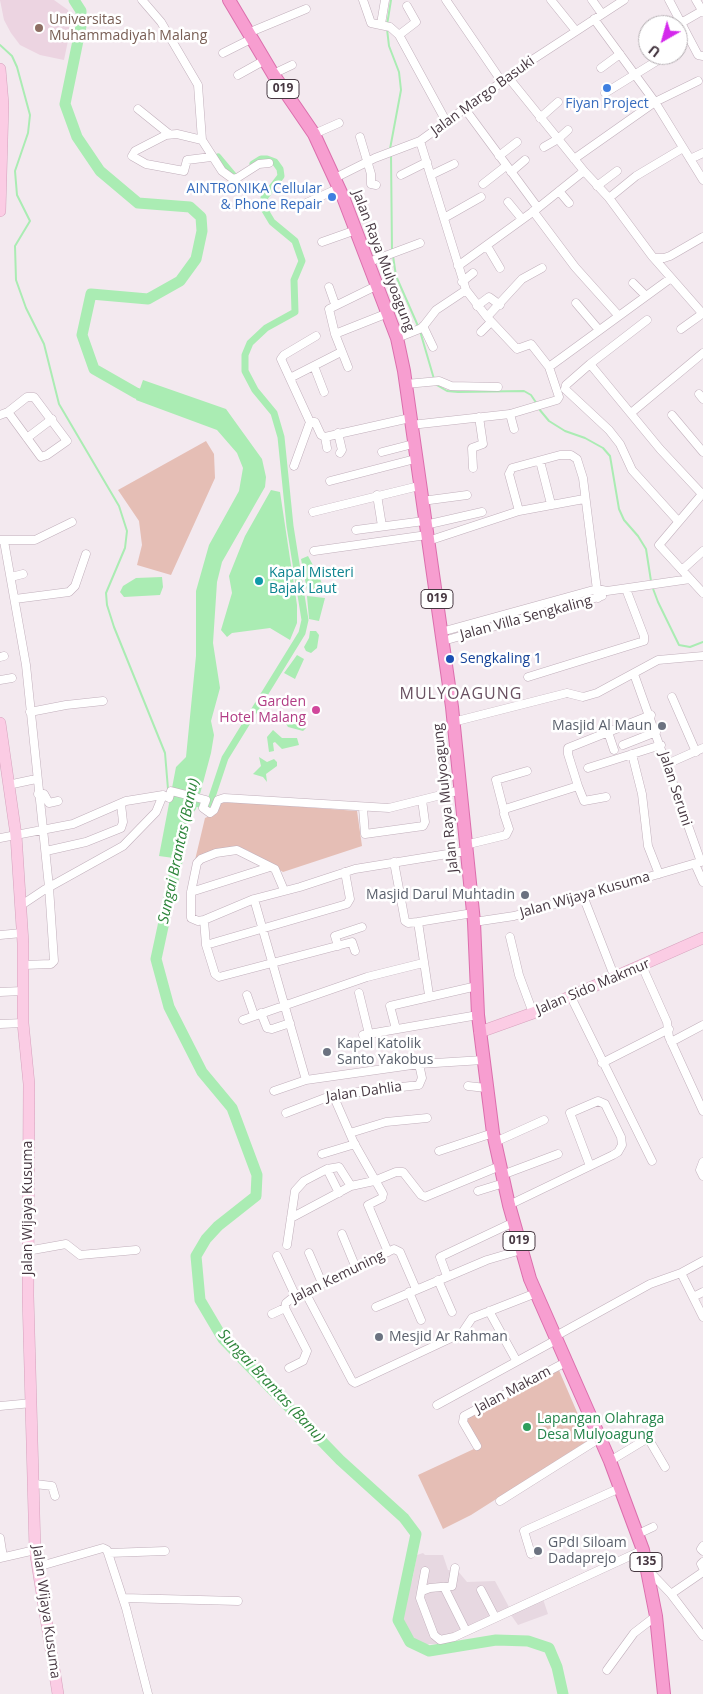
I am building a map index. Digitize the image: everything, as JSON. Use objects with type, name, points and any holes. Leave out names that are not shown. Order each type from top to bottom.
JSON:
[{"type":"main road","name":"Jalan Raya Mulyoagung","points":[[229,0],[264,60],[314,134],[337,183],[397,338],[406,384],[453,722],[473,918],[478,1015],[486,1088],[494,1137],[521,1250],[536,1293],[600,1438]]},
{"type":"main road","points":[[0,69],[0,210]]},
{"type":"main road","name":"Jalan Wijaya Kusuma","points":[[0,727],[16,835],[24,965],[22,992],[23,1023],[29,1084],[27,1251],[35,1484],[35,1550],[41,1566],[58,1694]]},
{"type":"main road","name":"Jalan Sido Makmur","points":[[480,1032],[533,1013],[703,938]]},
{"type":"main road","name":"135","points":[[600,1438],[643,1550],[656,1616],[664,1694]]},
{"type":"street","points":[[142,0],[161,22],[198,85],[202,140],[211,157],[222,171],[232,178],[242,176],[259,164],[269,163]]},
{"type":"street","points":[[363,0],[370,22],[385,25],[399,35],[447,123]]},
{"type":"street","points":[[385,0],[385,25]]},
{"type":"street","points":[[446,0],[505,80],[528,99],[540,118],[609,198],[671,278],[703,314],[681,329]]},
{"type":"street","points":[[551,0],[576,31]]},
{"type":"street","points":[[592,0],[602,14]]},
{"type":"street","name":"Jalan Margo Basuki","points":[[302,205],[367,162],[420,141],[505,80],[624,0]]},
{"type":"street","points":[[669,0],[677,15]]},
{"type":"street","points":[[688,20],[703,12],[696,0]]},
{"type":"street","points":[[399,35],[416,22],[407,6]]},
{"type":"street","points":[[223,53],[250,36],[306,10]]},
{"type":"street","points":[[594,19],[655,102],[703,180]]},
{"type":"street","points":[[688,36],[698,55],[703,56]]},
{"type":"street","points":[[601,68],[620,54]]},
{"type":"street","points":[[238,75],[264,60]]},
{"type":"street","points":[[273,74],[292,65]]},
{"type":"street","points":[[605,93],[649,65]]},
{"type":"street","points":[[574,159],[655,102],[698,81]]},
{"type":"street","points":[[540,118],[558,102]]},
{"type":"street","points":[[138,109],[169,134],[202,140]]},
{"type":"street","points":[[465,109],[575,267],[618,314]]},
{"type":"street","points":[[314,134],[339,124]]},
{"type":"street","points":[[544,147],[558,139],[568,130]]},
{"type":"street","points":[[169,134],[135,151],[132,154],[134,158],[146,164],[184,171],[187,160],[211,157]]},
{"type":"street","points":[[360,137],[371,184],[376,185]]},
{"type":"street","points":[[325,437],[338,433],[410,421],[510,414],[538,407],[559,397],[551,366],[531,344],[518,349],[477,306],[466,290],[420,141]]},
{"type":"street","points":[[499,156],[517,142]]},
{"type":"street","points":[[609,198],[636,176],[683,148]]},
{"type":"street","points":[[690,158],[703,153]]},
{"type":"street","points":[[483,184],[525,160]]},
{"type":"street","points":[[401,175],[427,162]]},
{"type":"street","points":[[431,175],[454,164]]},
{"type":"street","points":[[458,266],[536,210],[584,171]]},
{"type":"street","points":[[597,186],[617,171]]},
{"type":"street","points":[[559,191],[569,203]]},
{"type":"street","points":[[444,218],[481,197]]},
{"type":"street","points":[[508,202],[522,220]]},
{"type":"street","points":[[322,242],[356,230]]},
{"type":"street","points":[[655,258],[670,256],[703,237]]},
{"type":"street","points":[[369,262],[420,244]]},
{"type":"street","points":[[487,246],[500,268]]},
{"type":"street","points":[[481,332],[489,319],[522,279],[542,268]]},
{"type":"street","points":[[462,282],[473,273]]},
{"type":"street","points":[[551,366],[618,314],[671,278]]},
{"type":"street","points":[[632,283],[645,295]]},
{"type":"street","points":[[332,306],[378,286]]},
{"type":"street","points":[[330,287],[335,334],[348,366]]},
{"type":"street","points":[[397,338],[421,328],[436,310],[466,290]]},
{"type":"street","points":[[477,306],[489,297],[500,305]]},
{"type":"street","points":[[576,303],[599,330]]},
{"type":"street","points":[[335,334],[388,313]]},
{"type":"street","points":[[647,320],[566,384],[566,391],[609,430],[620,444],[632,470],[678,521]]},
{"type":"street","points":[[421,328],[433,347]]},
{"type":"street","points":[[294,466],[310,422],[282,358],[316,336]]},
{"type":"street","points":[[290,378],[341,352]]},
{"type":"street","points":[[631,414],[703,353]]},
{"type":"street","points":[[590,364],[631,414],[703,494],[659,545],[703,593]]},
{"type":"street","points":[[314,366],[324,392]]},
{"type":"street","points":[[406,384],[438,381],[451,386],[498,387]]},
{"type":"street","points":[[31,396],[66,438],[65,443],[43,457],[4,414],[31,396]]},
{"type":"street","points":[[510,414],[514,429]]},
{"type":"street","points":[[672,415],[703,452]]},
{"type":"street","points":[[474,468],[472,448],[484,444],[479,417]]},
{"type":"street","points":[[27,438],[52,419]]},
{"type":"street","points":[[310,422],[315,422],[321,435],[325,437],[327,448]]},
{"type":"street","points":[[338,433],[342,450],[340,453]]},
{"type":"street","points":[[382,452],[413,444]]},
{"type":"street","points":[[519,510],[510,471],[517,465],[560,455],[571,455],[577,458],[583,478],[584,499],[598,598]]},
{"type":"street","points":[[330,481],[415,459]]},
{"type":"street","points":[[540,461],[551,504]]},
{"type":"street","points":[[313,512],[420,486]]},
{"type":"street","points":[[422,501],[467,494]]},
{"type":"street","points":[[377,495],[382,526]]},
{"type":"street","points":[[314,551],[584,499]]},
{"type":"street","points":[[356,530],[382,526],[426,530],[482,512]]},
{"type":"street","points":[[24,965],[51,964],[54,961],[46,851],[36,779],[26,665],[11,577],[2,541],[35,540],[72,522]]},
{"type":"street","points":[[682,570],[703,551]]},
{"type":"street","points":[[15,599],[69,592],[75,586],[86,554]]},
{"type":"street","points":[[11,577],[23,574]]},
{"type":"street","name":"Jalan Villa Sengkaling","points":[[520,615],[597,589],[607,592],[690,579]]},
{"type":"street","points":[[528,677],[644,641],[628,589]]},
{"type":"street","name":"Jalan Villa Sengkaling","points":[[442,636],[520,615],[598,598],[607,592]]},
{"type":"street","points":[[453,722],[567,693],[583,697],[597,693],[658,660],[703,656]]},
{"type":"street","name":"Jalan Seruni","points":[[634,674],[651,715],[700,862],[703,882]]},
{"type":"street","points":[[0,680],[12,678]]},
{"type":"street","points":[[666,764],[700,750],[672,698]]},
{"type":"street","points":[[30,712],[66,705],[103,701]]},
{"type":"street","points":[[606,797],[584,801],[567,750],[571,746],[651,715]]},
{"type":"street","points":[[608,732],[614,750]]},
{"type":"street","points":[[623,745],[656,732]]},
{"type":"street","points":[[588,768],[661,745]]},
{"type":"street","points":[[632,754],[642,794],[648,846],[659,874]]},
{"type":"street","points":[[284,890],[278,873],[270,867],[237,850],[216,854],[198,861],[191,892],[192,918],[201,920],[254,899],[345,872],[466,848],[506,835],[509,829],[496,780],[527,771]]},
{"type":"street","points":[[8,785],[36,779]]},
{"type":"street","points":[[504,811],[508,808],[578,786]]},
{"type":"street","points":[[0,838],[73,824],[121,804],[168,794],[204,803],[206,812],[213,812],[216,802],[224,798],[363,808],[398,808],[461,790]]},
{"type":"street","points":[[38,794],[44,794],[48,803],[58,801]]},
{"type":"street","points":[[20,906],[49,887],[123,846],[156,812],[168,794]]},
{"type":"street","points":[[363,808],[364,834],[404,829],[425,825],[422,800]]},
{"type":"street","points":[[46,851],[86,842],[121,828],[123,822],[121,804]]},
{"type":"street","points":[[394,862],[405,921],[408,923],[418,922],[429,995]]},
{"type":"street","name":"Jalan Wijaya Kusuma","points":[[418,922],[514,916],[700,862]]},
{"type":"street","points":[[191,892],[270,867]]},
{"type":"street","points":[[206,945],[347,904],[350,899],[345,872]]},
{"type":"street","points":[[583,896],[616,978]]},
{"type":"street","points":[[254,899],[264,928],[306,1080]]},
{"type":"street","points":[[201,920],[215,974],[219,977],[353,942],[355,951]]},
{"type":"street","points":[[338,946],[335,936],[362,927]]},
{"type":"street","points":[[0,934],[22,933]]},
{"type":"street","points":[[510,937],[519,974],[533,1013]]},
{"type":"street","points":[[243,1020],[367,977],[423,963]]},
{"type":"street","points":[[642,966],[669,1029],[668,1035],[703,1111]]},
{"type":"street","points":[[381,1008],[429,995],[477,986]]},
{"type":"street","points":[[0,992],[22,992]]},
{"type":"street","points":[[359,993],[366,1035],[478,1015]]},
{"type":"street","points":[[247,995],[267,1028],[272,1029],[290,1023]]},
{"type":"street","points":[[571,996],[602,1063],[652,1161]]},
{"type":"street","points":[[390,1006],[396,1029]]},
{"type":"street","points":[[0,1024],[23,1023]]},
{"type":"street","points":[[672,1042],[703,1025]]},
{"type":"street","points":[[602,1063],[669,1029]]},
{"type":"street","points":[[274,1091],[306,1080],[420,1064],[483,1060]]},
{"type":"street","name":"Jalan Dahlia","points":[[286,1112],[333,1095],[419,1085],[422,1078],[420,1064]]},
{"type":"street","points":[[468,1086],[486,1088]]},
{"type":"street","points":[[333,1095],[355,1144],[383,1196],[368,1206],[388,1252]]},
{"type":"street","points":[[509,1205],[590,1166],[618,1152],[622,1145],[621,1137],[606,1104],[598,1100],[570,1113],[590,1166]]},
{"type":"street","points":[[350,1133],[386,1122],[427,1118]]},
{"type":"street","points":[[439,1151],[494,1137],[544,1120]]},
{"type":"street","points":[[322,1154],[355,1144]]},
{"type":"street","points":[[290,1218],[351,1186],[374,1181],[396,1172],[404,1172],[421,1195],[425,1197],[502,1174],[558,1154]]},
{"type":"street","points":[[703,1162],[700,1170],[703,1176]]},
{"type":"street","points":[[287,1245],[295,1191],[304,1181],[327,1169],[339,1167],[351,1186]]},
{"type":"street","points":[[327,1169],[339,1193]]},
{"type":"street","points":[[478,1191],[502,1174]]},
{"type":"street","points":[[447,1276],[440,1257],[514,1222]]},
{"type":"street","points":[[342,1234],[356,1268]]},
{"type":"street","points":[[27,1251],[66,1244],[80,1255],[136,1250]]},
{"type":"street","name":"Jalan Kemuning","points":[[272,1314],[285,1308],[288,1300],[394,1250],[400,1252],[413,1290]]},
{"type":"street","points":[[376,1308],[413,1290],[487,1260],[521,1250]]},
{"type":"street","points":[[309,1253],[322,1283]]},
{"type":"street","points":[[277,1256],[296,1297]]},
{"type":"street","points":[[437,1405],[650,1284],[682,1273],[703,1261]]},
{"type":"street","points":[[682,1273],[703,1317]]},
{"type":"street","points":[[438,1280],[452,1312]]},
{"type":"street","points":[[413,1290],[421,1320]]},
{"type":"street","points":[[305,1292],[352,1381],[359,1381],[462,1333],[472,1318],[536,1293]]},
{"type":"street","points":[[693,1297],[703,1292]]},
{"type":"street","points":[[285,1308],[307,1351],[303,1361],[289,1368]]},
{"type":"street","points":[[490,1311],[516,1360]]},
{"type":"street","name":"Jalan Makam","points":[[477,1446],[463,1422],[464,1416],[566,1362]]},
{"type":"street","points":[[0,1406],[32,1403]]},
{"type":"street","points":[[500,1501],[600,1438]]},
{"type":"street","points":[[610,1461],[648,1438],[665,1467]]},
{"type":"street","points":[[35,1484],[52,1486],[55,1496]]},
{"type":"street","points":[[532,1554],[524,1531],[620,1488]]},
{"type":"street","points":[[638,1534],[653,1528]]},
{"type":"street","points":[[0,1538],[1,1557],[35,1550]]},
{"type":"street","points":[[703,1546],[703,1551]]},
{"type":"street","points":[[41,1566],[103,1548],[109,1553],[148,1694]]},
{"type":"street","points":[[425,1571],[420,1598],[434,1635],[440,1640],[454,1637],[643,1550]]},
{"type":"street","points":[[109,1553],[165,1551]]},
{"type":"street","points":[[671,1594],[703,1570],[701,1564],[703,1562]]},
{"type":"street","points":[[422,1591],[454,1585],[455,1568]]},
{"type":"street","points":[[648,1570],[671,1594],[703,1636]]},
{"type":"street","points":[[444,1587],[466,1631]]},
{"type":"street","points":[[481,1590],[495,1617]]},
{"type":"street","points":[[123,1598],[238,1601]]},
{"type":"street","points":[[607,1670],[634,1633],[656,1616]]},
{"type":"shaded area","name":"Universitas Muhammadiyah Malang","points":[[0,0],[54,0],[68,10],[70,31],[64,60],[40,55],[20,45],[4,20]]},
{"type":"shaded area","points":[[206,441],[214,454],[215,478],[171,575],[137,565],[142,545],[139,521],[118,490]]},
{"type":"shaded area","points":[[223,801],[357,811],[362,846],[283,872],[247,850],[231,847],[195,860],[205,818],[212,815]]},
{"type":"shaded area","points":[[558,1368],[589,1440],[471,1515],[443,1529],[418,1475],[476,1448],[478,1450],[479,1447],[465,1417]]},
{"type":"shaded area","points":[[423,1553],[425,1555],[443,1555],[448,1570],[457,1570],[467,1582],[495,1581],[509,1607],[541,1593],[548,1614],[518,1625],[511,1615],[442,1644],[420,1644],[404,1628],[401,1617],[407,1588],[412,1581],[417,1555]]},
{"type":"water","points":[[143,380],[226,409],[262,459],[266,477],[265,487],[222,562],[217,582],[213,643],[220,688],[211,721],[214,735],[196,809],[187,821],[181,859],[159,856],[176,767],[186,757],[196,656],[196,591],[209,545],[239,491],[243,468],[237,453],[217,430],[136,400]]},
{"type":"water","points":[[271,490],[280,492],[297,605],[297,623],[290,640],[270,628],[232,633],[227,637],[221,630],[232,593],[229,576],[245,536]]},
{"type":"water","points":[[308,556],[324,589],[307,590],[301,559]]},
{"type":"water","points":[[162,577],[163,587],[160,595],[124,597],[120,592],[123,586],[136,578]]},
{"type":"water","points":[[307,596],[325,598],[319,621],[309,619]]},
{"type":"water","points":[[310,631],[316,631],[319,635],[317,648],[311,653],[306,651],[304,647],[309,638]]},
{"type":"water","points":[[297,655],[304,659],[295,679],[284,673]]},
{"type":"water","points":[[287,716],[292,716],[306,728],[303,731],[288,727],[285,722]]},
{"type":"water","points":[[273,730],[282,738],[297,738],[299,745],[282,749],[275,742],[273,743],[274,751],[269,752],[267,737]]},
{"type":"water","points":[[259,757],[267,762],[274,759],[277,762],[277,766],[266,774],[267,782],[263,777],[253,774],[261,766]]},
{"type":"waterway","name":"Sungai Brantas (Banu)","points":[[74,0],[81,11],[81,26],[65,104],[77,137],[100,171],[138,203],[190,207],[201,217],[202,231],[196,259],[180,281],[148,299],[91,294],[82,335],[94,369],[136,393],[153,399]]},
{"type":"waterway","points":[[387,25],[391,0]]},
{"type":"waterway","points":[[387,29],[389,46],[399,72],[401,90],[390,149]]},
{"type":"waterway","points":[[0,45],[12,56],[17,67],[30,115],[28,133],[15,171],[17,195],[30,221],[15,246],[16,280],[26,308],[44,344],[59,404],[119,506],[127,531],[125,548],[106,593],[107,605],[114,627],[165,753],[168,789]]},
{"type":"waterway","points":[[391,154],[392,251]]},
{"type":"waterway","points":[[218,157],[233,175]]},
{"type":"waterway","points":[[189,802],[206,805],[210,803],[225,758],[302,633],[305,620],[290,526],[281,437],[274,413],[255,390],[245,371],[245,355],[250,343],[266,328],[295,312],[294,280],[302,261],[295,241],[272,222],[263,207],[264,198],[281,176],[280,169],[275,162],[267,159],[261,159],[253,164]]},
{"type":"waterway","points":[[393,256],[396,276],[418,326]]},
{"type":"waterway","points":[[420,331],[434,379]]},
{"type":"waterway","points":[[435,384],[447,391],[458,392],[524,391],[531,395],[537,404]]},
{"type":"waterway","points":[[539,409],[549,421],[565,431],[585,438],[603,448],[610,456],[619,509],[624,520],[646,549],[651,581]]},
{"type":"waterway","points":[[652,586],[679,645],[690,647],[703,642]]},
{"type":"waterway","name":"Sungai Brantas (Banu)","points":[[181,843],[156,959],[169,1007],[202,1072],[232,1108],[257,1175],[256,1196],[218,1226],[206,1239],[196,1256],[200,1300],[223,1339],[340,1460],[404,1518],[416,1534],[398,1620],[410,1642],[429,1651],[496,1640],[528,1641],[549,1648],[557,1667],[563,1694]]},
{"type":"place","name":"Universitas Muhammadiyah Malang","points":[[39,28]]},
{"type":"place","name":"Fiyan Project","points":[[607,88]]},
{"type":"place","name":"AINTRONIKA Cellular & Phone Repair","points":[[332,197]]},
{"type":"place","name":"Kapal Misteri Bajak Laut","points":[[259,581]]},
{"type":"place","name":"Sengkaling 1","points":[[450,659]]},
{"type":"place","name":"Garden Hotel Malang","points":[[316,710]]},
{"type":"place","name":"Masjid Al Maun","points":[[662,726]]},
{"type":"place","name":"Masjid Darul Muhtadin","points":[[525,895]]},
{"type":"place","name":"Kapel Katolik Santo Yakobus","points":[[327,1052]]},
{"type":"place","name":"Mesjid Ar Rahman","points":[[379,1337]]},
{"type":"place","name":"Lapangan Olahraga Desa Mulyoagung","points":[[527,1427]]},
{"type":"place","name":"GPdI Siloam Dadaprejo","points":[[538,1551]]},
{"type":"district","name":"MULYOAGUNG","points":[[461,694]]}]
